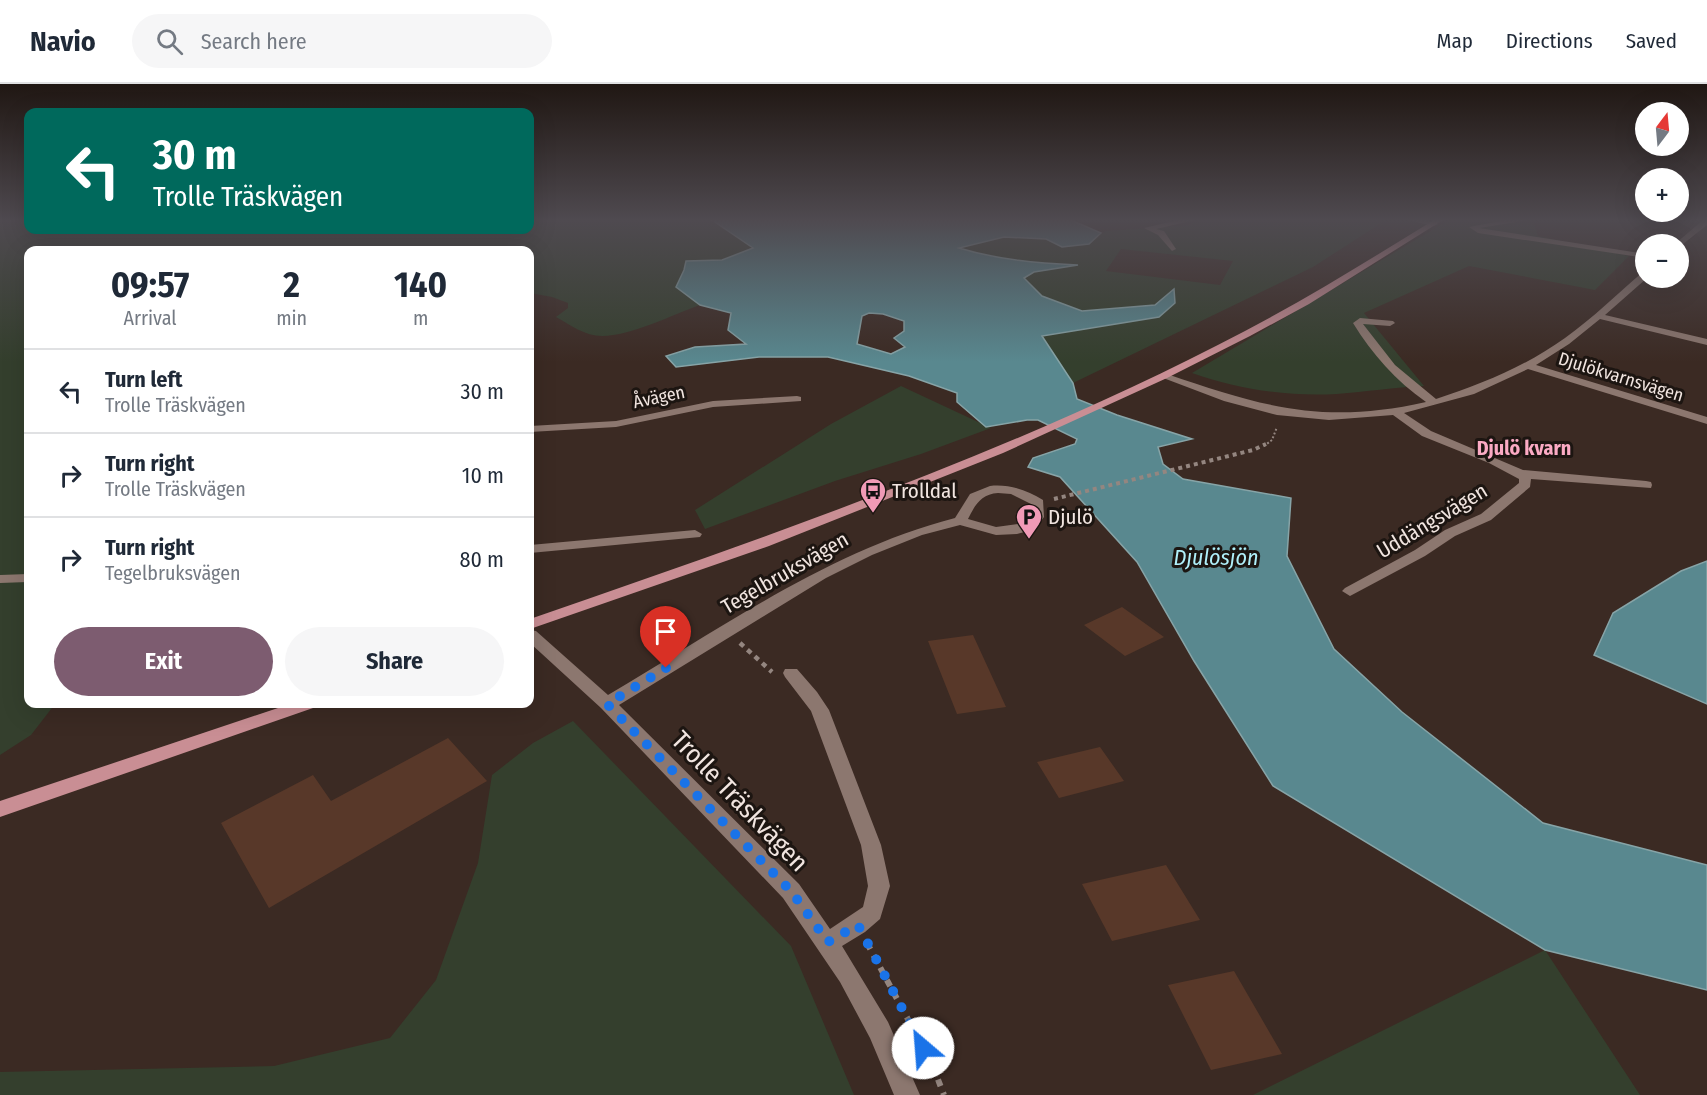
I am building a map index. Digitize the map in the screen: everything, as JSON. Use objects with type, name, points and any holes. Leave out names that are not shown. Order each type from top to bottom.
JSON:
[{"type":"main road","points":[[534,623],[764,543],[999,450],[1163,376],[1306,302],[1363,267]]},
{"type":"main road","points":[[0,809],[295,708]]},
{"type":"street","name":"Djulökvarnsvägen","points":[[1163,376],[1238,401],[1279,411],[1312,416],[1397,413],[1435,403],[1493,381],[1525,365],[1566,341],[1635,284]]},
{"type":"street","points":[[1598,316],[1707,342]]},
{"type":"street","points":[[1390,323],[1364,320],[1358,323],[1380,355],[1417,391],[1435,403]]},
{"type":"street","name":"Djulökvarnsvägen","points":[[1525,365],[1707,421]]},
{"type":"street","name":"Åvägen","points":[[534,429],[616,424],[713,404],[796,399]]},
{"type":"street","name":"Uddängsvägen","points":[[1350,591],[1420,553],[1450,533],[1486,517],[1525,484],[1525,477],[1511,468],[1430,437],[1410,426],[1397,413]]},
{"type":"street","points":[[1521,474],[1646,485]]},
{"type":"street","points":[[960,521],[976,496],[995,489],[1016,491],[1038,503]]},
{"type":"street","name":"Tegelbruksvägen","points":[[607,704],[821,575],[867,552],[917,532],[960,521],[996,531],[1017,530],[1030,526],[1037,517],[1038,503]]},
{"type":"street","points":[[534,549],[695,534]]},
{"type":"street","points":[[0,579],[24,578]]},
{"type":"street","points":[[534,639],[607,704]]},
{"type":"street","points":[[791,673],[812,696],[820,710],[871,845],[878,874],[878,894],[872,912],[858,925],[828,942]]},
{"type":"street","name":"Trolle Träskvägen","points":[[607,704],[791,891],[828,942],[879,1030],[907,1095]]},
{"type":"path","points":[[1038,503],[1267,445],[1276,435],[1279,411]]},
{"type":"path","points":[[725,632],[745,646],[778,678],[791,673]]},
{"type":"path","points":[[858,925],[922,1046],[944,1095]]},
{"type":"green space","points":[[0,267],[24,267],[24,708],[52,708],[31,735],[0,755]]},
{"type":"green space","points":[[534,267],[685,267],[676,287],[700,305],[626,333],[596,336],[572,327],[556,317],[568,308],[568,303],[534,294]]},
{"type":"green space","points":[[1058,267],[1109,267],[1106,271],[1220,285],[1230,267],[1313,267],[1073,383],[1042,336],[1159,317],[1174,290],[1155,305],[1082,311],[1042,296],[1024,278],[1034,272]]},
{"type":"green space","points":[[1370,267],[1466,267],[1364,313],[1424,386],[1319,395],[1281,393],[1227,383],[1192,373]]},
{"type":"green space","points":[[1475,267],[1618,267],[1595,290]]},
{"type":"green space","points":[[901,386],[991,428],[921,454],[835,481],[705,529],[695,510],[831,424]]},
{"type":"green space","points":[[573,721],[791,946],[854,1095],[0,1095],[0,1072],[274,1066],[390,1038],[436,980],[478,863],[492,775],[533,743]]},
{"type":"green space","points":[[1545,950],[1640,1095],[1253,1095]]},
{"type":"water","name":"Djulösjön","points":[[685,267],[1064,267],[1034,272],[1024,278],[1042,296],[1082,311],[1155,305],[1174,289],[1175,303],[1159,317],[1042,336],[1073,383],[1077,399],[1117,415],[1192,439],[1158,447],[1163,464],[1183,479],[1291,498],[1287,556],[1334,649],[1402,712],[1543,823],[1707,865],[1707,990],[1545,950],[1273,786],[1194,661],[1137,562],[1060,477],[1028,467],[1033,458],[1075,444],[1077,439],[1038,420],[986,427],[957,402],[957,393],[909,376],[828,357],[759,357],[676,367],[666,356],[695,347],[746,344],[728,330],[731,313],[700,305],[676,287]],"holes":[[[869,313],[883,314],[904,321],[904,331],[894,338],[905,347],[891,354],[857,344],[862,316]]]},
{"type":"water","points":[[1707,561],[1707,704],[1594,655],[1613,613],[1681,571]]},
{"type":"building","points":[[1122,607],[1164,637],[1125,656],[1084,625]]},
{"type":"building","points":[[973,635],[1006,707],[957,714],[928,641]]},
{"type":"building","points":[[448,738],[487,781],[269,908],[221,823],[313,775],[331,801]]},
{"type":"building","points":[[1100,747],[1124,781],[1059,798],[1037,762]]},
{"type":"building","points":[[1166,865],[1200,920],[1112,941],[1082,884]]},
{"type":"building","points":[[1234,971],[1282,1054],[1211,1070],[1168,985]]},
{"type":"place","name":"Trolldal","points":[[873,514]]},
{"type":"place","name":"Djulö","points":[[1029,540]]},
{"type":"district","name":"Djulö kvarn","points":[[1524,448]]},
{"type":"route","points":[[666,668],[607,704],[791,891],[828,942],[858,925],[923,1048]]}]
